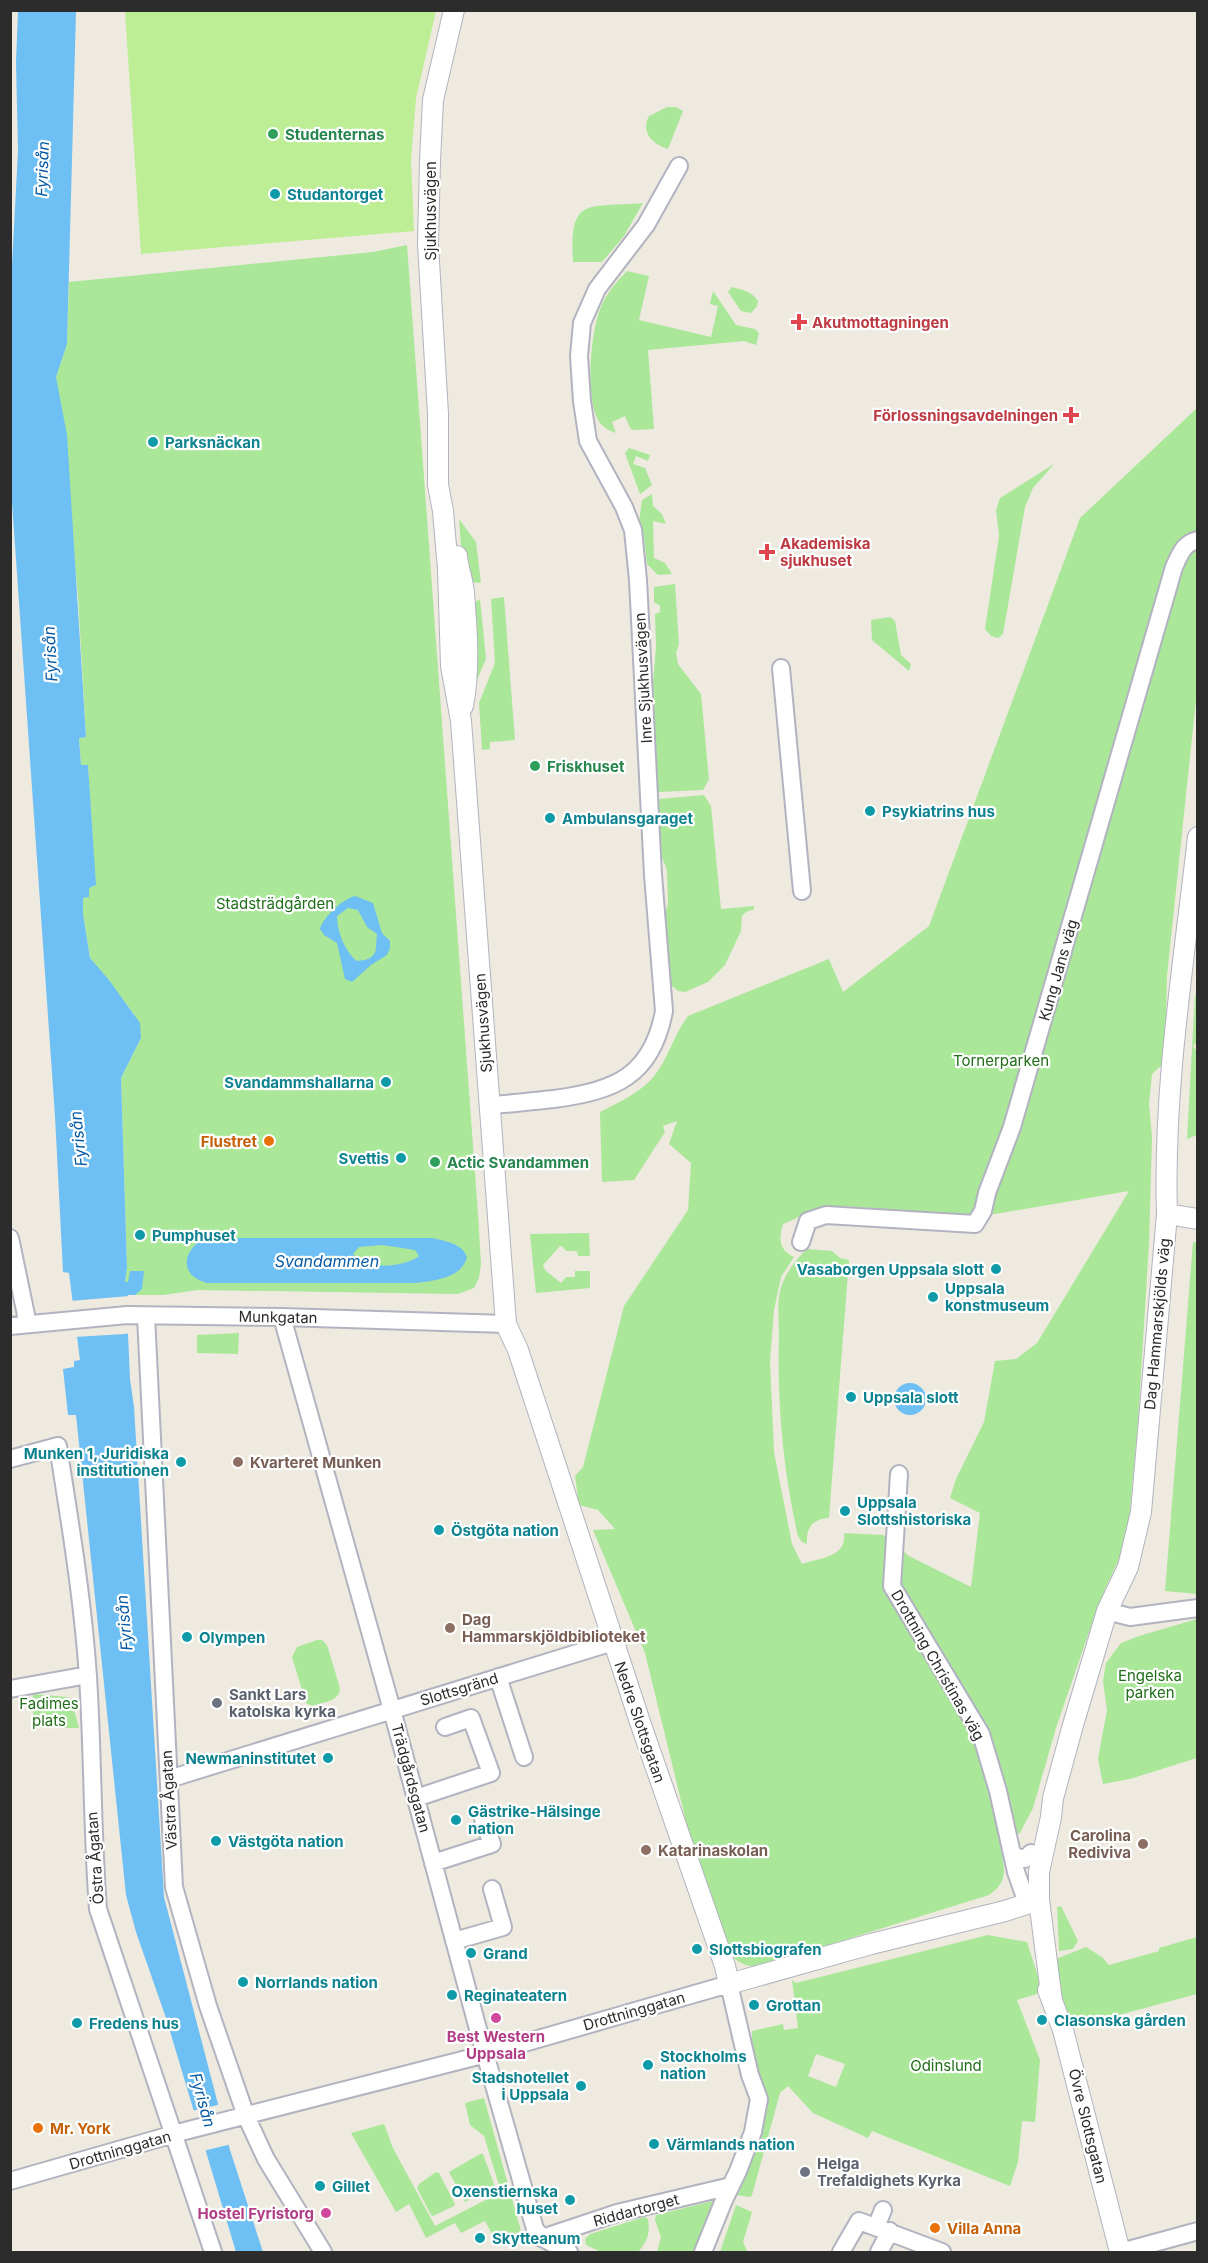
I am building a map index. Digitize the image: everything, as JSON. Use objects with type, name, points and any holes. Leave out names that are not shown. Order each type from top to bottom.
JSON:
[{"type":"street","name":"Sjukhusvägen","points":[[454,10],[433,100],[430,161],[429,257],[438,414],[438,485],[443,511],[448,570],[452,666],[461,721],[506,1324]]},
{"type":"street","name":"Inre Sjukhusvägen","points":[[489,1105],[584,1095],[616,1084],[635,1071],[654,1046],[660,1030],[663,1011],[652,875],[638,580],[633,530],[624,507],[588,441],[579,356],[582,323],[592,298],[646,225],[679,166]]},
{"type":"street","name":"Kung Jans väg","points":[[801,1242],[808,1221],[826,1215],[975,1224],[983,1211],[987,1193],[1012,1127],[1034,1056],[1174,567],[1182,549],[1190,542],[1197,540]]},
{"type":"street","points":[[781,668],[802,891]]},
{"type":"street","name":"Dag Hammarskjölds väg","points":[[1033,1901],[1053,1798],[1107,1611],[1128,1567],[1141,1512],[1167,1214],[1166,1178],[1172,1048],[1197,837]]},
{"type":"street","points":[[1167,1214],[1197,1219]]},
{"type":"street","points":[[10,1238],[26,1315],[18,1325]]},
{"type":"street","name":"Munkgatan","points":[[18,1325],[127,1315],[506,1324]]},
{"type":"street","name":"Västra Ågatan","points":[[146,1316],[174,1887],[208,2006],[246,2116],[266,2159],[322,2253]]},
{"type":"street","name":"Trädgårdsgatan","points":[[282,1317],[535,2229],[542,2238]]},
{"type":"street","name":"Nedre Slottsgatan","points":[[506,1324],[518,1350],[553,1452],[613,1642],[725,1966],[729,1984]]},
{"type":"street","name":"Östra Ågatan","points":[[10,1460],[58,1446],[72,1531],[88,1675],[98,1909],[213,2253]]},
{"type":"street","name":"Drottning Christinas väg","points":[[899,1474],[892,1586],[981,1734],[998,1791],[1022,1853]]},
{"type":"street","points":[[1107,1611],[1130,1617],[1197,1608]]},
{"type":"street","name":"Slottsgränd","points":[[169,1779],[613,1642]]},
{"type":"street","points":[[10,1689],[88,1675]]},
{"type":"street","points":[[498,1677],[524,1757]]},
{"type":"street","points":[[416,1798],[491,1773],[471,1718],[445,1727]]},
{"type":"street","name":"Dag Hammarskjölds väg","points":[[1033,1901],[1026,1885],[1022,1853],[1042,1813],[1053,1798]]},
{"type":"street","points":[[433,1863],[492,1844],[483,1820]]},
{"type":"street","points":[[454,1941],[503,1927],[492,1889]]},
{"type":"street","name":"Drottninggatan","points":[[10,2181],[172,2135],[486,2054],[729,1984],[1033,1901]]},
{"type":"street","name":"Övre Slottsgatan","points":[[1033,1901],[1031,1937],[1038,1966],[1063,2030],[1121,2253]]},
{"type":"street","points":[[703,2253],[753,2132],[759,2099],[750,2075],[729,1984]]},
{"type":"street","name":"Riddartorget","points":[[542,2238],[616,2212],[731,2186]]},
{"type":"street","points":[[879,2253],[883,2210]]},
{"type":"street","points":[[841,2253],[859,2221],[942,2253]]},
{"type":"street","points":[[1121,2253],[1197,2230]]},
{"type":"street","points":[[542,2238],[569,2253]]},
{"type":"green space","name":"Studenternas","points":[[125,11],[436,11],[416,98],[411,160],[414,231],[141,254]]},
{"type":"green space","points":[[667,107],[676,107],[683,111],[668,149],[653,141],[646,128],[649,116]]},
{"type":"green space","points":[[643,203],[624,236],[602,262],[573,262],[575,225],[579,215],[586,209],[596,206]]},
{"type":"green space","name":"Stadsträdgården","points":[[407,245],[478,1214],[481,1264],[479,1278],[474,1288],[458,1294],[198,1290],[163,1295],[135,1295],[142,1288],[125,1282],[127,1268],[121,1078],[141,1038],[134,1014],[90,958],[83,914],[83,898],[89,887],[95,886],[88,765],[81,765],[79,738],[86,737],[78,596],[56,377],[67,344],[69,282],[373,252]]},
{"type":"green space","points":[[627,271],[649,276],[639,320],[711,337],[718,306],[710,304],[713,291],[736,325],[755,329],[759,333],[756,345],[744,341],[648,350],[654,429],[633,430],[625,416],[612,422],[616,433],[602,425],[595,413],[591,384],[592,350],[600,309],[612,288]]},
{"type":"green space","points":[[732,287],[746,291],[756,298],[757,306],[751,313],[741,311],[728,292]]},
{"type":"green space","name":"Tornerparken","points":[[1197,408],[1197,690],[1167,976],[1165,1062],[1152,1074],[1149,1104],[1152,1137],[1149,1243],[1138,1423],[1129,1520],[1119,1559],[1105,1589],[1056,1728],[1033,1808],[1020,1833],[1000,1845],[1004,1873],[996,1889],[989,1895],[777,1961],[750,1966],[735,1959],[703,1891],[645,1653],[593,1530],[615,1529],[598,1510],[579,1505],[575,1476],[583,1467],[624,1306],[688,1210],[691,1163],[669,1144],[677,1121],[663,1126],[665,1132],[634,1180],[602,1182],[600,1112],[630,1096],[650,1081],[660,1068],[688,1016],[829,959],[843,992],[929,926],[1080,518]],"holes":[[[1129,1191],[1037,1343],[1016,1359],[995,1361],[984,1422],[956,1479],[950,1498],[980,1513],[971,1587],[909,1556],[883,1535],[844,1533],[844,1541],[837,1552],[802,1564],[792,1544],[774,1452],[770,1361],[774,1310],[781,1277],[794,1257],[782,1247],[783,1224],[815,1210],[845,1206],[968,1216],[995,1214]]]},
{"type":"green space","points":[[629,448],[650,455],[648,461],[636,456],[633,464],[645,468],[652,485],[640,494],[625,453]]},
{"type":"green space","points":[[1054,464],[1033,488],[1025,507],[1003,634],[998,638],[991,636],[985,629],[999,536],[996,510],[1000,498]]},
{"type":"green space","points":[[652,494],[653,506],[662,514],[666,524],[653,521],[654,558],[665,563],[672,574],[658,575],[647,564],[644,537],[639,522],[642,500]]},
{"type":"green space","points":[[459,519],[476,542],[481,583],[471,582],[463,572]]},
{"type":"green space","points":[[675,584],[679,644],[676,653],[678,664],[701,694],[709,779],[703,790],[658,792],[653,682],[656,647],[655,614],[660,612],[660,606],[654,602],[654,587]]},
{"type":"green space","points":[[504,597],[515,740],[490,742],[490,749],[482,750],[479,703],[495,663],[491,599]]},
{"type":"green space","points":[[480,599],[486,659],[477,680],[472,611],[473,604]]},
{"type":"green space","points":[[890,617],[895,621],[901,655],[911,664],[909,671],[872,640],[871,620]]},
{"type":"green space","points":[[704,795],[711,806],[721,909],[754,906],[754,909],[742,916],[741,931],[725,965],[708,982],[685,992],[678,991],[668,983],[664,918],[668,903],[667,870],[661,855],[659,799]]},
{"type":"green space","points":[[1197,993],[1197,1043],[1193,1046],[1198,1053],[1197,1135],[1187,1139],[1195,995]]},
{"type":"green space","points":[[589,1233],[590,1256],[578,1256],[577,1251],[566,1251],[560,1246],[543,1265],[545,1270],[561,1283],[566,1277],[575,1277],[575,1271],[590,1271],[590,1288],[536,1293],[530,1234]]},
{"type":"green space","points":[[1193,1242],[1198,1243],[1197,1594],[1165,1591]]},
{"type":"green space","points":[[807,1249],[832,1251],[840,1258],[849,1260],[829,1518],[818,1520],[811,1525],[807,1544],[802,1542],[798,1536],[785,1462],[779,1387],[778,1307],[784,1279]]},
{"type":"green space","points":[[239,1333],[238,1354],[197,1353],[197,1335]]},
{"type":"green space","name":"Engelska parken","points":[[1197,1619],[1197,1758],[1130,1779],[1103,1784],[1098,1759],[1107,1710],[1103,1681],[1106,1663],[1121,1643]]},
{"type":"green space","points":[[322,1640],[327,1645],[340,1688],[334,1699],[312,1706],[306,1703],[292,1657],[297,1647]]},
{"type":"green space","name":"Fadimes plats","points":[[33,1694],[71,1699],[79,1728],[33,1728]]},
{"type":"green space","points":[[1061,1906],[1078,1941],[1073,1949],[1059,1951],[1057,1907]]},
{"type":"green space","name":"Odinslund","points":[[988,1935],[1027,1942],[1043,1992],[1017,2000],[1040,2060],[1035,2122],[1022,2121],[1018,2162],[1010,2186],[872,2131],[868,2138],[813,2113],[788,2086],[780,2093],[752,2195],[751,2197],[736,2195],[754,2135],[752,2031],[783,2024],[784,2030],[798,2028],[792,1980],[796,1983]],"holes":[[[816,2054],[845,2064],[836,2087],[808,2076]]]},
{"type":"green space","points":[[1197,1937],[1197,1994],[1063,2030],[1046,1963],[1086,1947],[1102,1957],[1109,1965],[1159,1951],[1159,1948]]},
{"type":"green space","points":[[484,2098],[521,2231],[498,2245],[485,2221],[461,2233],[455,2223],[426,2238],[409,2204],[396,2212],[351,2133],[384,2124],[393,2148],[435,2226],[501,2192],[484,2136],[470,2125],[465,2103]]},
{"type":"green space","points":[[483,2154],[495,2187],[465,2202],[449,2172]]},
{"type":"green space","points":[[436,2172],[439,2173],[455,2204],[433,2216],[417,2188]]},
{"type":"green space","points":[[717,2200],[700,2252],[657,2252],[661,2237],[655,2220],[656,2215]]},
{"type":"green space","points":[[736,2205],[752,2212],[743,2242],[747,2251],[751,2252],[720,2252]]},
{"type":"green space","points":[[644,2217],[648,2219],[648,2233],[638,2252],[601,2252],[586,2245],[585,2239],[590,2234]]},
{"type":"water","name":"Fyrisån","points":[[18,11],[76,11],[67,344],[56,377],[67,435],[86,737],[79,738],[81,765],[88,765],[96,885],[89,888],[89,897],[83,898],[83,914],[90,958],[140,1023],[141,1038],[121,1078],[127,1268],[125,1282],[128,1282],[130,1271],[144,1271],[142,1289],[135,1295],[128,1295],[124,1333],[128,1334],[134,1407],[164,1897],[230,2150],[263,2252],[236,2252],[166,2018],[136,1932],[126,1895],[76,1415],[68,1415],[63,1369],[74,1367],[74,1361],[80,1360],[69,1273],[63,1272],[55,1116],[11,488],[10,303],[18,151],[16,62]]},
{"type":"water","points":[[355,896],[373,903],[382,933],[390,941],[387,955],[371,965],[352,982],[345,979],[337,943],[324,935],[320,929],[329,914]],"holes":[[[348,908],[358,910],[367,927],[377,934],[373,956],[357,961],[342,941],[337,916]]]},
{"type":"water","name":"Svandammen","points":[[203,1238],[432,1238],[457,1246],[465,1252],[467,1257],[464,1264],[453,1274],[416,1283],[207,1283],[192,1275],[188,1269],[188,1257]],"holes":[[[382,1245],[415,1250],[419,1256],[407,1262],[390,1265],[366,1263],[353,1254],[359,1247]]]},
{"type":"water","points":[[910,1383],[921,1388],[926,1399],[921,1410],[910,1415],[899,1410],[894,1399],[899,1388]]},
{"type":"pier","points":[[129,1296],[125,1334],[74,1337],[70,1301]]},
{"type":"pier","points":[[222,2104],[232,2144],[203,2151],[191,2111]]},
{"type":"place","name":"Studenternas","points":[[273,134]]},
{"type":"place","name":"Studantorget","points":[[275,194]]},
{"type":"place","name":"Akutmottagningen","points":[[799,322]]},
{"type":"place","name":"Förlossningsavdelningen","points":[[1071,415]]},
{"type":"place","name":"Parksnäckan","points":[[153,442]]},
{"type":"place","name":"Akademiska sjukhuset","points":[[767,552]]},
{"type":"place","name":"Friskhuset","points":[[535,766]]},
{"type":"place","name":"Psykiatrins hus","points":[[870,811]]},
{"type":"place","name":"Ambulansgaraget","points":[[550,818]]},
{"type":"place","name":"Svandammshallarna","points":[[386,1082]]},
{"type":"place","name":"Flustret","points":[[269,1141]]},
{"type":"place","name":"Svettis","points":[[401,1158]]},
{"type":"place","name":"Actic Svandammen","points":[[435,1162]]},
{"type":"place","name":"Pumphuset","points":[[140,1235]]},
{"type":"place","name":"Vasaborgen Uppsala slott","points":[[996,1269]]},
{"type":"place","name":"Uppsala konstmuseum","points":[[933,1297]]},
{"type":"place","name":"Uppsala slott","points":[[851,1397]]},
{"type":"place","name":"Munken 1, Juridiska institutionen","points":[[181,1462]]},
{"type":"place","name":"Kvarteret Munken","points":[[238,1462]]},
{"type":"place","name":"Uppsala Slottshistoriska","points":[[845,1511]]},
{"type":"place","name":"Östgöta nation","points":[[439,1530]]},
{"type":"place","name":"Dag Hammarskjöldbiblioteket","points":[[450,1628]]},
{"type":"place","name":"Olympen","points":[[187,1637]]},
{"type":"place","name":"Sankt Lars katolska kyrka","points":[[217,1703]]},
{"type":"place","name":"Newmaninstitutet","points":[[328,1758]]},
{"type":"place","name":"Gästrike-Hälsinge nation","points":[[456,1820]]},
{"type":"place","name":"Västgöta nation","points":[[216,1841]]},
{"type":"place","name":"Carolina Rediviva","points":[[1143,1844]]},
{"type":"place","name":"Katarinaskolan","points":[[646,1850]]},
{"type":"place","name":"Slottsbiografen","points":[[697,1949]]},
{"type":"place","name":"Grand","points":[[471,1953]]},
{"type":"place","name":"Norrlands nation","points":[[243,1982]]},
{"type":"place","name":"Reginateatern","points":[[452,1995]]},
{"type":"place","name":"Grottan","points":[[754,2005]]},
{"type":"place","name":"Best Western Uppsala","points":[[496,2018]]},
{"type":"place","name":"Clasonska gården","points":[[1042,2020]]},
{"type":"place","name":"Fredens hus","points":[[77,2023]]},
{"type":"place","name":"Stockholms nation","points":[[648,2065]]},
{"type":"place","name":"Stadshotellet i Uppsala","points":[[581,2086]]},
{"type":"place","name":"Mr. York","points":[[38,2128]]},
{"type":"place","name":"Värmlands nation","points":[[654,2144]]},
{"type":"place","name":"Helga Trefaldighets Kyrka","points":[[805,2172]]},
{"type":"place","name":"Gillet","points":[[320,2186]]},
{"type":"place","name":"Oxenstiernska huset","points":[[570,2200]]},
{"type":"place","name":"Hostel Fyristorg","points":[[326,2213]]},
{"type":"place","name":"Villa Anna","points":[[935,2228]]},
{"type":"place","name":"Skytteanum","points":[[480,2238]]}]
